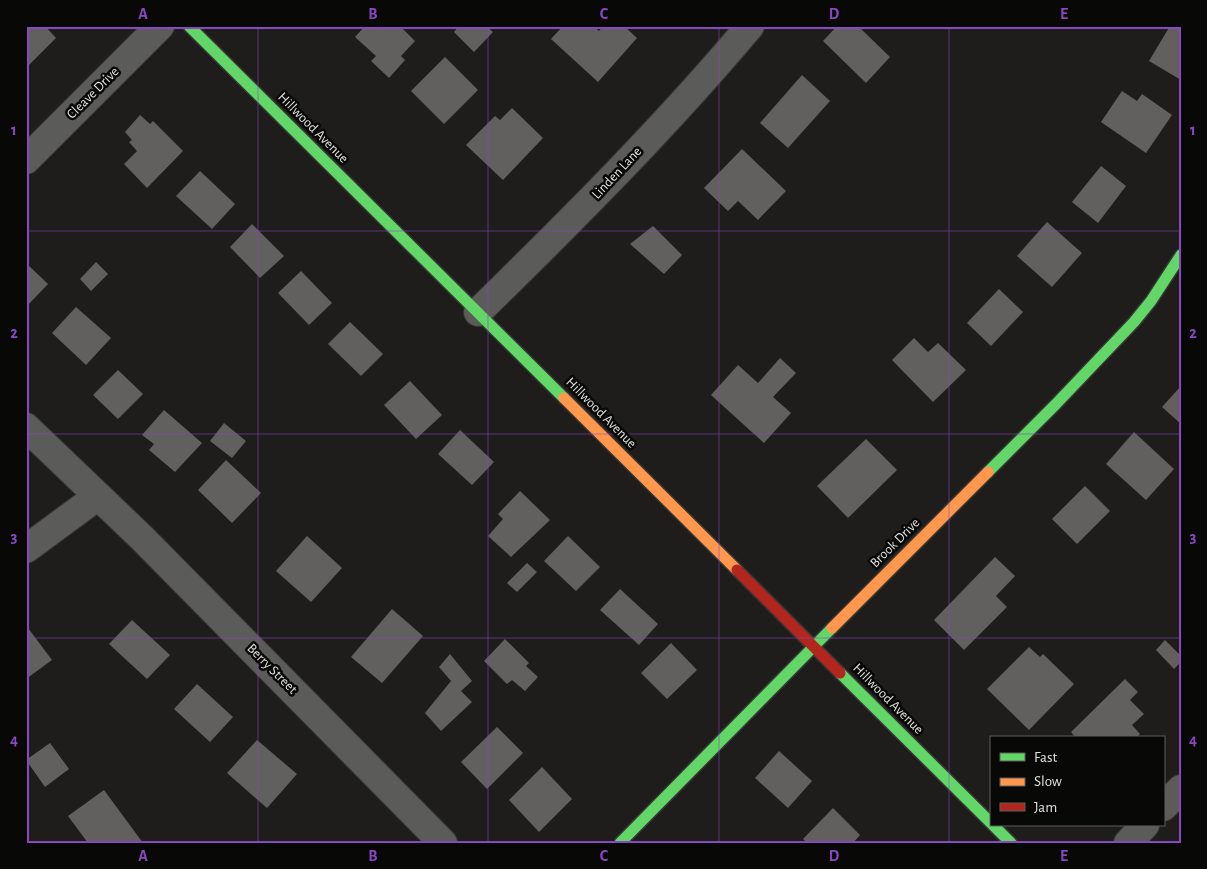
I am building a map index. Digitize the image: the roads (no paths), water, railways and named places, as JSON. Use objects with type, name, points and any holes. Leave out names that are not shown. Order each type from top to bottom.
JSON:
[{"type":"main road","name":"Hillwood Avenue","points":[[189,26],[990,822]]},
{"type":"main road","name":"Brook Drive","points":[[620,843],[1056,404],[1152,301],[1181,255]]},
{"type":"main road","name":"Hillwood Avenue","points":[[994,826],[1011,843]]},
{"type":"street","name":"Cleave Drive","points":[[26,160],[160,26]]},
{"type":"street","name":"Linden Lane","points":[[478,312],[594,198],[750,26]]},
{"type":"street","name":"Berry Street","points":[[26,427],[143,539],[444,843]]},
{"type":"street","points":[[26,548],[98,496]]},
{"type":"street","points":[[1164,806],[1181,789]]},
{"type":"street","points":[[1128,843],[1144,826]]}]
